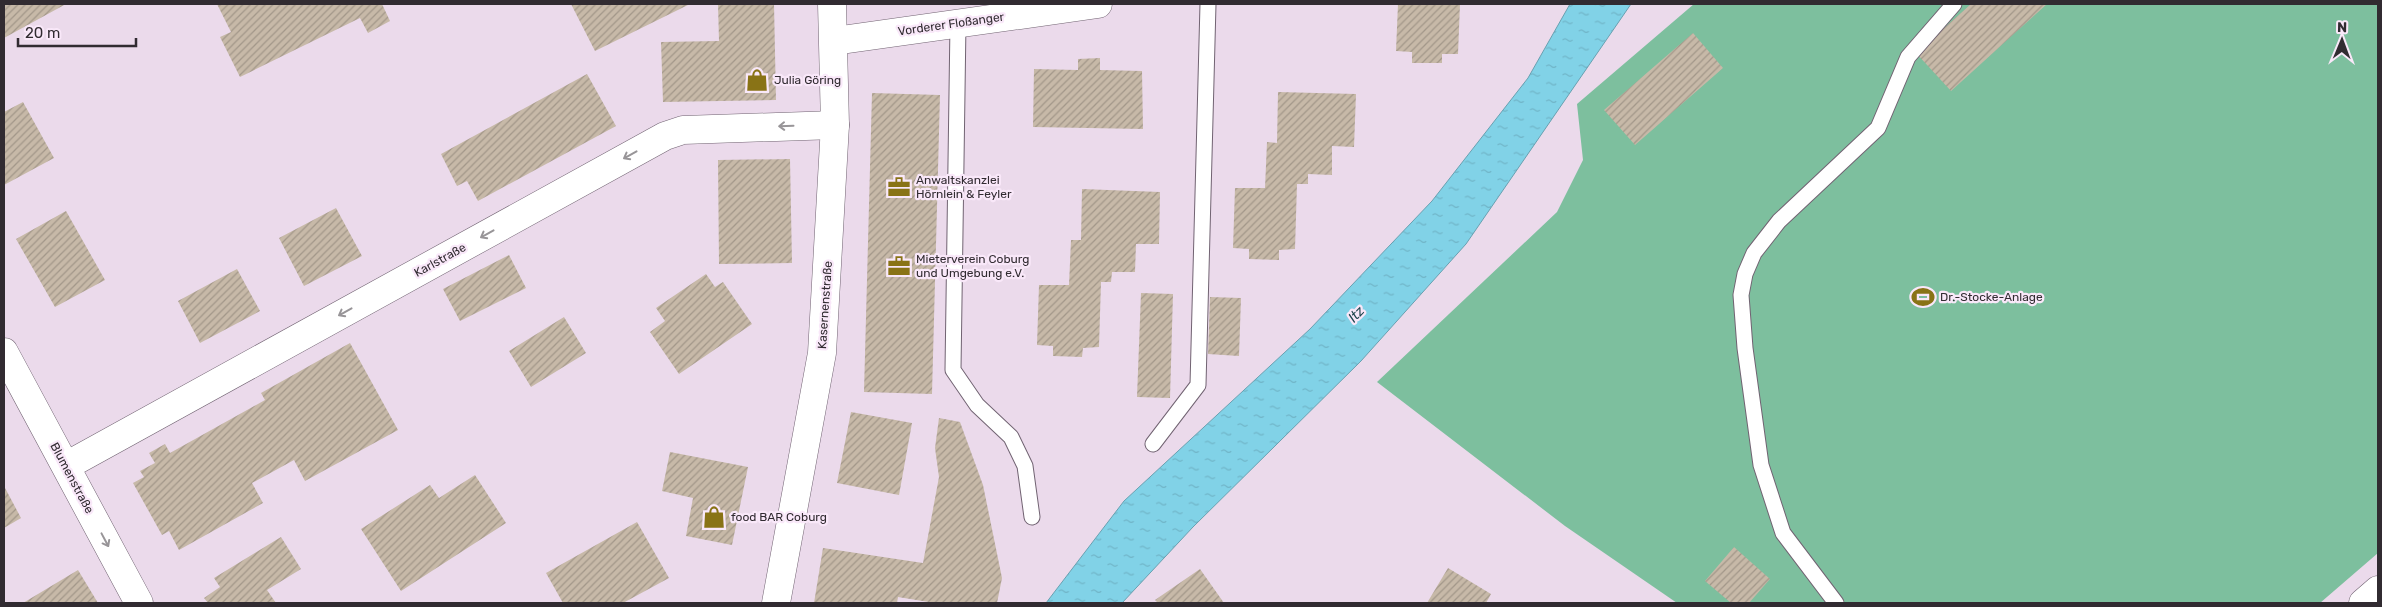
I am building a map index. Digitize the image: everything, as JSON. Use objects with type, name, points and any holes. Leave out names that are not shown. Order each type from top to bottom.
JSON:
[{"type":"street","name":"Kasernenstraße","points":[[776,603],[822,353],[835,125],[832,4]]},
{"type":"street","name":"Vorderer Floßanger","points":[[834,41],[1098,4]]},
{"type":"street","name":"Karlstraße","points":[[66,466],[665,136],[683,130],[835,125]]},
{"type":"street","name":"Blumenstraße","points":[[4,352],[139,603]]},
{"type":"street","points":[[2363,603],[2378,590]]},
{"type":"lane","points":[[1153,444],[1198,385],[1208,4]]},
{"type":"lane","points":[[1836,603],[1783,533],[1761,465],[1744,348],[1741,295],[1745,274],[1754,254],[1779,221],[1878,128],[1908,58],[1954,4]]},
{"type":"lane","points":[[958,23],[953,370],[977,405],[1011,437],[1025,466],[1032,517]]},
{"type":"green space","name":"Dr.-Stocke-Anlage","points":[[1694,4],[2378,4],[2378,553],[2320,603],[1677,603],[1565,526],[1377,382],[1557,212],[1583,160],[1577,104]]},
{"type":"water","name":"Itz","points":[[1570,4],[1631,4],[1466,244],[1361,361],[1193,527],[1122,603],[1046,603],[1124,501],[1310,329],[1432,201],[1528,78]]},
{"type":"building","points":[[4,4],[66,4],[4,38]]},
{"type":"building","points":[[217,4],[382,4],[390,21],[368,33],[360,18],[240,77],[220,37],[231,32]]},
{"type":"building","points":[[571,4],[690,4],[595,51]]},
{"type":"building","points":[[718,4],[774,4],[776,100],[663,102],[661,42],[719,41]]},
{"type":"building","points":[[1398,4],[1460,4],[1458,54],[1442,54],[1442,63],[1412,63],[1412,52],[1396,51]]},
{"type":"building","points":[[1971,4],[2047,4],[1951,91],[1916,53]]},
{"type":"building","points":[[1693,33],[1723,68],[1635,145],[1604,110]]},
{"type":"building","points":[[1100,58],[1100,70],[1142,71],[1143,129],[1033,127],[1034,69],[1078,70],[1078,59]]},
{"type":"building","points":[[587,74],[616,126],[478,201],[467,181],[457,186],[441,154]]},
{"type":"building","points":[[1278,92],[1356,94],[1354,147],[1332,146],[1332,175],[1308,174],[1308,184],[1297,184],[1295,249],[1279,250],[1279,260],[1249,259],[1249,249],[1233,248],[1235,188],[1265,188],[1267,142],[1277,143]]},
{"type":"building","points":[[872,93],[940,95],[932,394],[864,392]]},
{"type":"building","points":[[23,102],[54,158],[4,185],[4,112]]},
{"type":"building","points":[[790,159],[792,263],[719,264],[718,160]]},
{"type":"building","points":[[1082,189],[1160,192],[1159,244],[1136,244],[1135,272],[1112,272],[1111,282],[1101,282],[1099,347],[1083,348],[1082,357],[1053,356],[1053,346],[1037,345],[1039,285],[1069,285],[1071,240],[1081,240]]},
{"type":"building","points":[[336,208],[362,256],[304,286],[279,238]]},
{"type":"building","points":[[66,211],[105,280],[55,307],[16,239]]},
{"type":"building","points":[[509,255],[526,288],[460,321],[443,289]]},
{"type":"building","points":[[237,269],[260,311],[200,343],[178,301]]},
{"type":"building","points":[[706,274],[715,287],[723,282],[752,324],[679,374],[650,332],[665,321],[656,308]]},
{"type":"building","points":[[1141,293],[1173,294],[1170,398],[1137,397]]},
{"type":"building","points":[[1210,297],[1241,298],[1239,356],[1208,354]]},
{"type":"building","points":[[564,317],[586,353],[531,387],[509,351]]},
{"type":"building","points":[[350,343],[398,430],[305,481],[294,460],[252,483],[263,503],[179,550],[169,531],[162,535],[133,483],[144,477],[140,471],[155,463],[149,453],[165,444],[170,453],[265,400],[261,393]]},
{"type":"building","points":[[851,412],[912,423],[899,495],[837,483]]},
{"type":"building","points":[[939,418],[960,422],[983,485],[1002,578],[997,603],[935,603],[898,597],[897,603],[814,603],[823,548],[923,563],[939,477],[935,448]]},
{"type":"building","name":"food BAR Coburg","points":[[670,452],[748,467],[732,545],[686,536],[693,498],[662,491]]},
{"type":"building","points":[[475,475],[506,523],[401,591],[361,529],[430,485],[439,498]]},
{"type":"building","points":[[4,486],[21,518],[4,528]]},
{"type":"building","points":[[637,522],[669,578],[623,603],[563,603],[546,573]]},
{"type":"building","points":[[281,537],[301,569],[267,590],[276,603],[208,603],[204,598],[220,587],[214,578]]},
{"type":"building","points":[[1734,547],[1770,579],[1749,603],[1731,603],[1705,581]]},
{"type":"building","points":[[1448,568],[1491,594],[1486,603],[1427,603]]},
{"type":"building","points":[[1200,569],[1224,603],[1158,603],[1155,600]]},
{"type":"building","points":[[78,570],[98,603],[23,603]]},
{"type":"place","name":"Julia Göring","points":[[757,80]]},
{"type":"place","name":"Anwaltskanzlei Hörnlein & Feyler","points":[[899,187]]},
{"type":"place","name":"Mieterverein Coburg und Umgebung e.V.","points":[[899,266]]},
{"type":"place","name":"Dr.-Stocke-Anlage","points":[[1923,297]]},
{"type":"place","name":"food BAR Coburg","points":[[714,517]]}]
